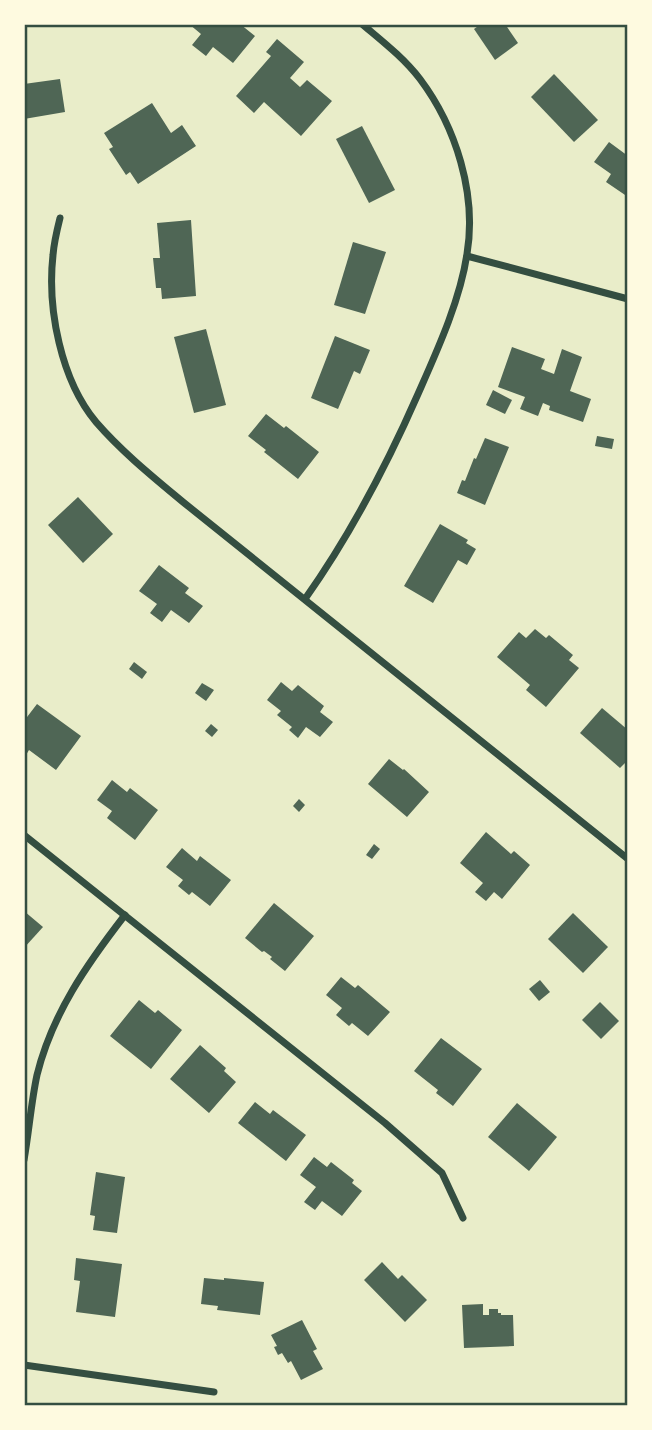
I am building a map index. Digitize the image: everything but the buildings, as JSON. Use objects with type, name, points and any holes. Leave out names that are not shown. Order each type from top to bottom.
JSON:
[{"type":"street","points":[[306,599],[358,518],[397,443],[437,352],[462,280],[467,256],[470,214],[467,186],[459,154],[439,109],[420,79],[396,52],[362,24]]},
{"type":"street","points":[[60,218],[53,254],[52,292],[56,328],[66,367],[78,396],[96,422],[137,464],[628,859]]},
{"type":"street","points":[[467,256],[628,299]]},
{"type":"street","points":[[24,835],[385,1123],[442,1173],[463,1218]]},
{"type":"street","points":[[24,1160],[37,1075],[51,1032],[71,989],[125,915]]},
{"type":"street","points":[[24,1365],[214,1392]]}]
